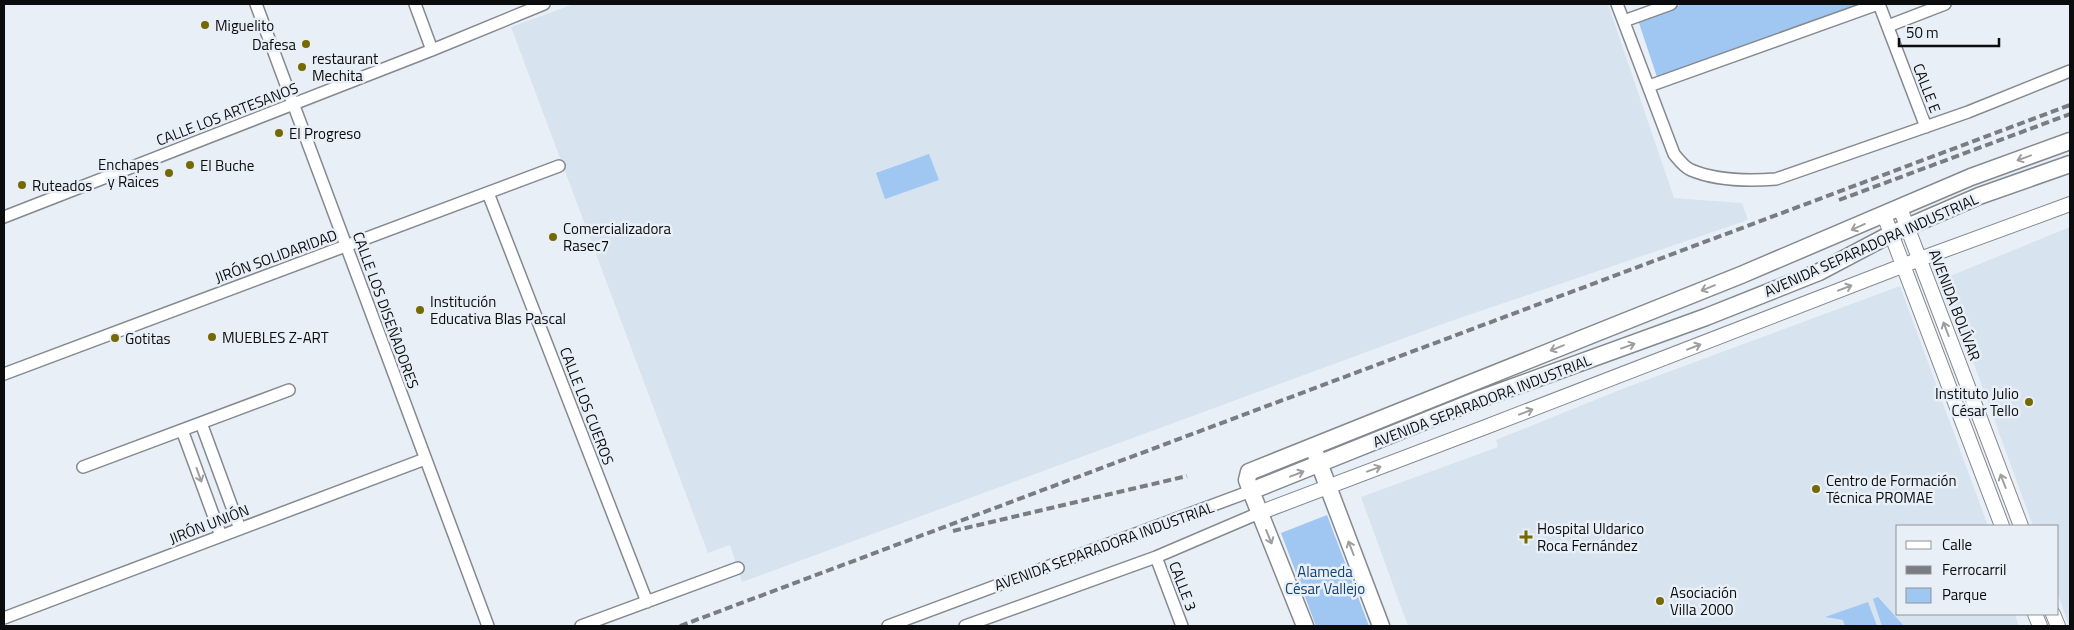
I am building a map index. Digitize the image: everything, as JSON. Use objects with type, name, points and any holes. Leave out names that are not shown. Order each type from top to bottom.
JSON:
[{"type":"main road","name":"AVENIDA SEPARADORA INDUSTRIAL","points":[[2070,141],[1971,177],[1740,275],[1249,472],[1247,480],[1251,491],[1480,400],[1706,317],[1819,272],[1891,234],[1979,196],[2070,164]]},
{"type":"main road","points":[[1313,445],[1381,626]]},
{"type":"main road","points":[[1251,491],[1305,626]]},
{"type":"street","name":"CALLE LOS DISEÑADORES","points":[[256,4],[488,626]]},
{"type":"street","points":[[415,4],[432,50]]},
{"type":"street","name":"CALLE LOS ARTESANOS","points":[[4,216],[432,50],[544,4]]},
{"type":"street","points":[[1618,4],[1674,154],[1690,170],[1753,181],[1776,179],[1926,127],[2070,70]]},
{"type":"street","points":[[1624,21],[1671,4]]},
{"type":"street","points":[[1649,86],[1879,4]]},
{"type":"street","name":"CALLE E","points":[[1879,4],[1926,127]]},
{"type":"street","points":[[1888,26],[1945,4]]},
{"type":"street","name":"JIRÓN SOLIDARIDAD","points":[[4,374],[559,166]]},
{"type":"street","name":"CALLE LOS CUEROS","points":[[488,193],[647,602]]},
{"type":"street","name":"AVENIDA SEPARADORA INDUSTRIAL","points":[[967,626],[1156,557],[1259,513],[1920,259],[2070,204]]},
{"type":"street","name":"AVENIDA BOLÍVAR","points":[[1900,208],[2020,525]]},
{"type":"street","points":[[1884,215],[2002,525]]},
{"type":"street","points":[[83,467],[289,390]]},
{"type":"street","points":[[1961,416],[1977,409]]},
{"type":"street","points":[[201,422],[240,529]]},
{"type":"street","points":[[182,430],[221,536]]},
{"type":"street","points":[[1978,461],[1994,455]]},
{"type":"street","name":"JIRÓN UNIÓN","points":[[4,618],[425,459]]},
{"type":"street","name":"AVENIDA SEPARADORA INDUSTRIAL","points":[[888,626],[1251,491]]},
{"type":"street","name":"CALLE 3","points":[[1156,557],[1182,626]]},
{"type":"street","points":[[581,626],[738,568]]},
{"type":"shaded area","points":[[574,4],[1608,4],[1674,198],[1742,203],[1748,220],[1448,322],[742,582],[730,545],[708,553],[511,27]]},
{"type":"shaded area","name":"Instituto Julio César Tello","points":[[2070,227],[2070,626],[2059,597],[2059,525],[2033,525],[1943,279]]},
{"type":"shaded area","points":[[1900,286],[1988,525],[1896,525],[1896,615],[2015,615],[2019,626],[1408,626],[1361,497],[1498,447],[1496,440],[1622,389]]},
{"type":"green space","points":[[1683,4],[1864,4],[1657,77],[1638,20]]},
{"type":"green space","points":[[929,154],[939,180],[885,199],[876,173]]},
{"type":"green space","name":"Alameda César Vallejo","points":[[1327,515],[1369,626],[1316,626],[1281,533]]},
{"type":"green space","points":[[1878,597],[1904,626],[1882,626],[1873,599]]},
{"type":"green space","points":[[1868,602],[1877,626],[1845,626],[1843,620],[1825,617]]},
{"type":"railway","points":[[680,626],[2070,105]]},
{"type":"railway","points":[[1839,200],[2070,114]]},
{"type":"railway","points":[[953,531],[1187,476]]},
{"type":"place","name":"Miguelito","points":[[205,25]]},
{"type":"place","name":"Dafesa","points":[[306,44]]},
{"type":"place","name":"restaurant Mechita","points":[[302,67]]},
{"type":"place","name":"El Progreso","points":[[279,133]]},
{"type":"place","name":"El Buche","points":[[190,165]]},
{"type":"place","name":"Enchapes y Raices","points":[[169,173]]},
{"type":"place","name":"Ruteados","points":[[22,185]]},
{"type":"place","name":"Comercializadora Rasec7","points":[[553,237]]},
{"type":"place","name":"Institución Educativa Blas Pascal","points":[[420,310]]},
{"type":"place","name":"MUEBLES Z-ART","points":[[212,337]]},
{"type":"place","name":"Gotitas","points":[[115,338]]},
{"type":"place","name":"Instituto Julio César Tello","points":[[2029,402]]},
{"type":"place","name":"Centro de Formación Técnica PROMAE","points":[[1816,489]]},
{"type":"place","name":"Hospital Uldarico Roca Fernández","points":[[1526,537]]},
{"type":"place","name":"Asociación Villa 2000","points":[[1660,601]]}]
